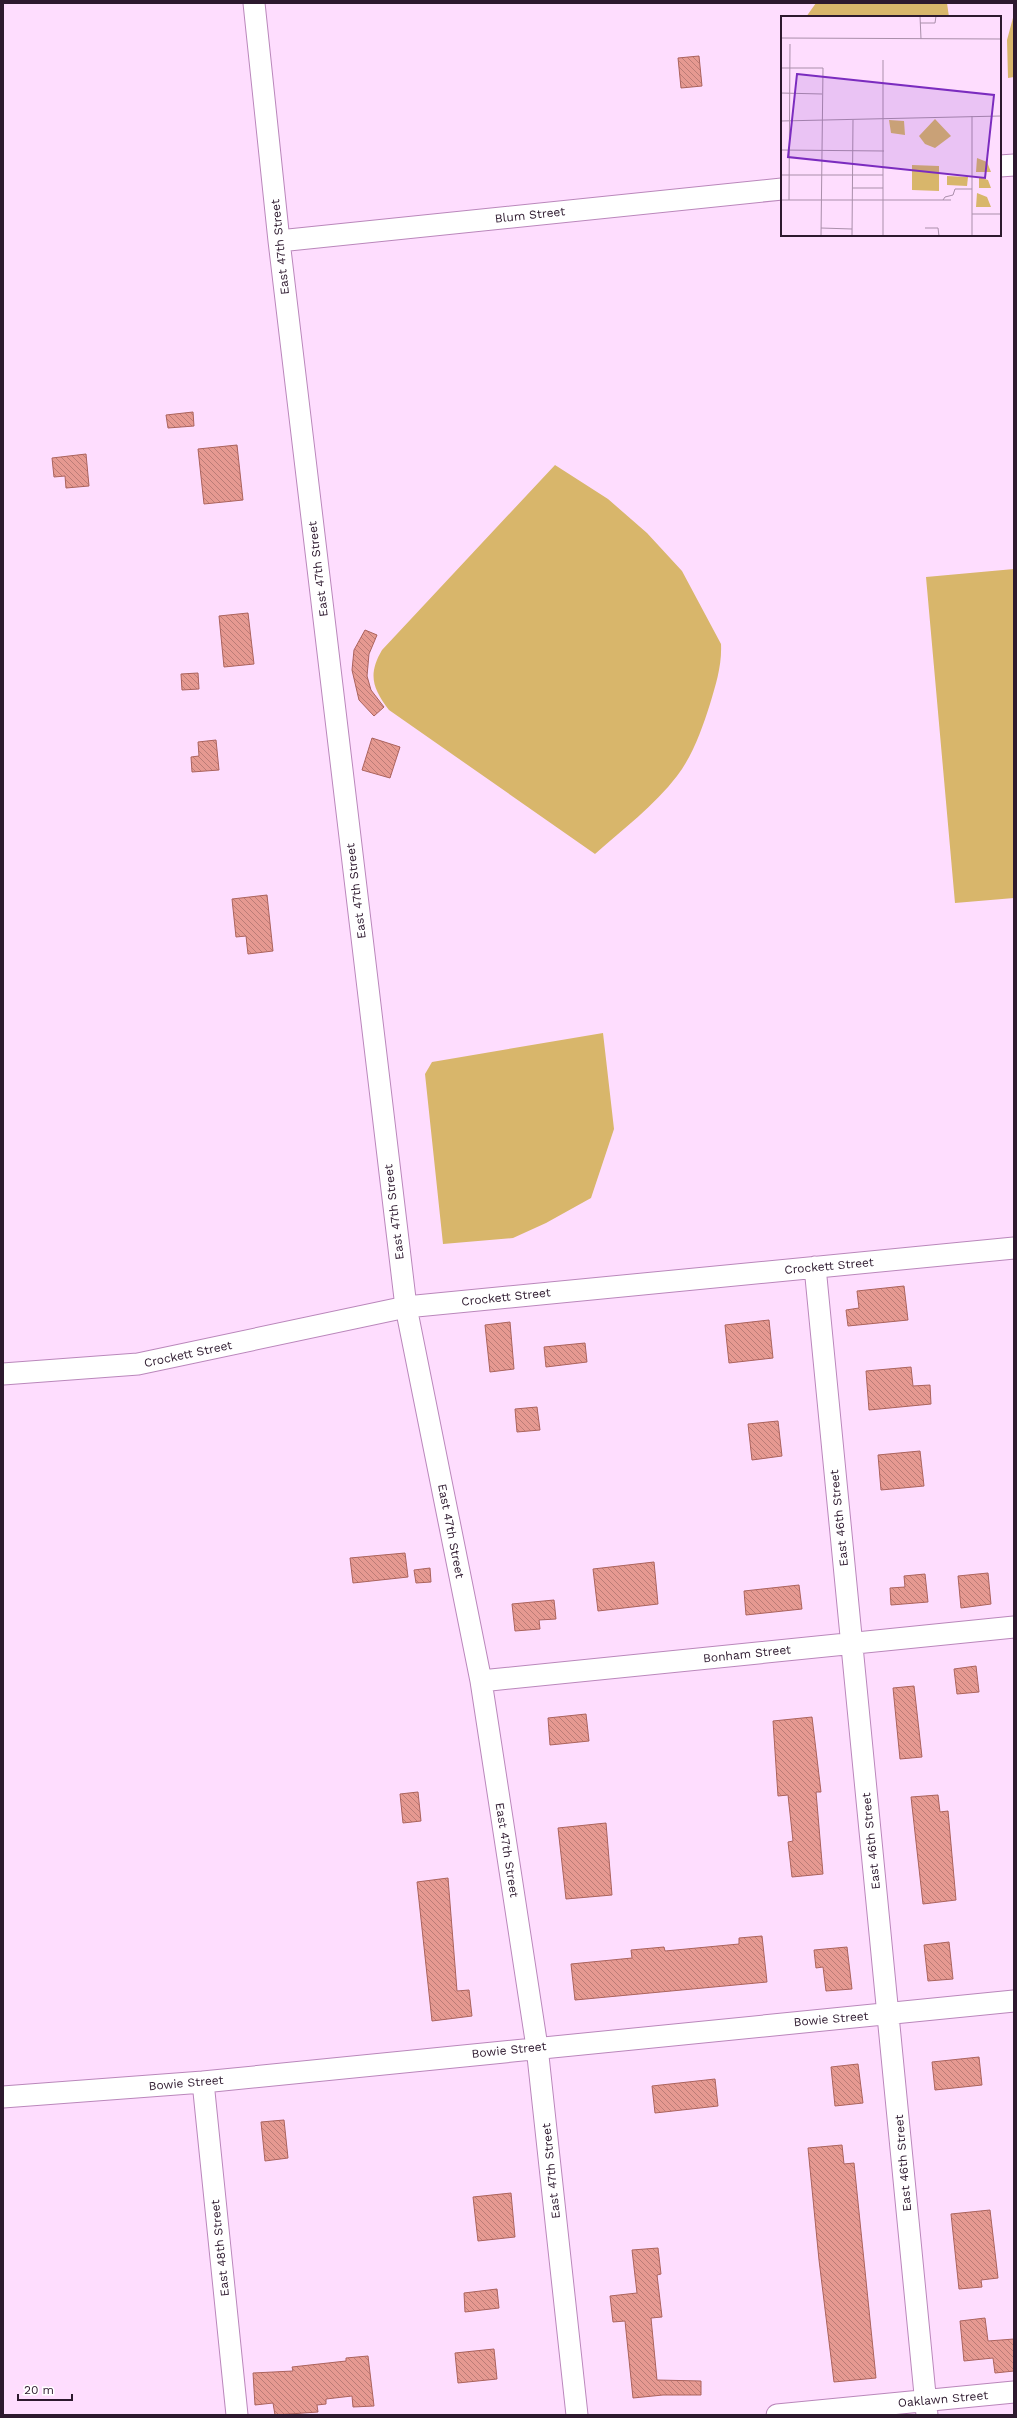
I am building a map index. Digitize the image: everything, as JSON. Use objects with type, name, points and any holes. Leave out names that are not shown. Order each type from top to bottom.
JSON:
[{"type":"street","name":"East 47th Street","points":[[254,3],[279,241],[406,1307],[481,1681],[537,2047],[577,2415]]},
{"type":"street","points":[[1001,166],[1014,165]]},
{"type":"street","name":"Blum Street","points":[[279,241],[781,189]]},
{"type":"street","name":"Crockett Street","points":[[3,1374],[138,1364],[406,1307],[1014,1248]]},
{"type":"street","name":"East 46th Street","points":[[815,1267],[889,2014],[926,2408]]},
{"type":"street","name":"Bonham Street","points":[[481,1681],[1014,1627]]},
{"type":"street","name":"Bowie Street","points":[[3,2098],[204,2082],[537,2047],[889,2014],[1014,2000]]},
{"type":"street","name":"East 48th Street","points":[[204,2082],[238,2415]]},
{"type":"street","name":"Oaklawn Street","points":[[776,2415],[926,2408],[1014,2392]]},
{"type":"shaded area","points":[[816,3],[947,3],[949,16],[807,16]]},
{"type":"shaded area","points":[[1014,14],[1014,77],[1008,78],[1007,40]]},
{"type":"shaded area","points":[[555,465],[608,499],[647,533],[682,571],[721,644],[720,667],[710,704],[696,742],[683,768],[668,787],[648,807],[595,854],[389,710],[379,695],[374,681],[375,666],[382,650]]},
{"type":"shaded area","points":[[1014,569],[1014,898],[955,903],[926,577]]},
{"type":"shaded area","points":[[603,1033],[614,1129],[591,1198],[546,1223],[513,1238],[443,1244],[425,1074],[432,1062]]},
{"type":"building","points":[[699,56],[702,86],[681,88],[678,58]]},
{"type":"building","points":[[193,412],[194,426],[168,428],[166,415]]},
{"type":"building","points":[[237,445],[243,500],[204,504],[198,449]]},
{"type":"building","points":[[86,454],[89,486],[66,488],[65,476],[54,477],[52,458]]},
{"type":"building","points":[[248,613],[254,664],[224,667],[219,616]]},
{"type":"building","points":[[365,630],[377,635],[369,654],[367,676],[371,690],[384,707],[374,716],[359,700],[352,670],[354,650]]},
{"type":"building","points":[[198,673],[199,689],[182,690],[181,674]]},
{"type":"building","points":[[372,738],[400,747],[390,778],[362,770]]},
{"type":"building","points":[[216,740],[219,770],[192,772],[191,757],[199,756],[198,742]]},
{"type":"building","points":[[267,895],[273,951],[248,954],[246,936],[236,937],[232,899]]},
{"type":"building","points":[[904,1286],[908,1320],[848,1326],[846,1310],[859,1308],[857,1291]]},
{"type":"building","points":[[769,1320],[773,1358],[729,1363],[725,1325]]},
{"type":"building","points":[[510,1322],[514,1369],[490,1372],[485,1325]]},
{"type":"building","points":[[585,1343],[587,1362],[546,1367],[544,1347]]},
{"type":"building","points":[[911,1367],[913,1386],[930,1385],[931,1404],[869,1410],[866,1371]]},
{"type":"building","points":[[537,1407],[540,1430],[517,1432],[515,1409]]},
{"type":"building","points":[[778,1421],[782,1456],[752,1460],[748,1424]]},
{"type":"building","points":[[920,1451],[924,1486],[881,1490],[878,1455]]},
{"type":"building","points":[[405,1553],[408,1577],[353,1583],[350,1558]]},
{"type":"building","points":[[654,1562],[658,1604],[598,1611],[593,1569]]},
{"type":"building","points":[[430,1568],[431,1582],[416,1583],[414,1570]]},
{"type":"building","points":[[988,1573],[991,1604],[961,1608],[958,1576]]},
{"type":"building","points":[[925,1574],[928,1602],[891,1605],[890,1588],[905,1587],[904,1576]]},
{"type":"building","points":[[799,1585],[802,1609],[746,1615],[744,1591]]},
{"type":"building","points":[[554,1600],[556,1619],[539,1620],[540,1629],[515,1631],[512,1604]]},
{"type":"building","points":[[976,1666],[979,1692],[957,1694],[954,1669]]},
{"type":"building","points":[[914,1686],[922,1757],[900,1759],[893,1688]]},
{"type":"building","points":[[586,1714],[589,1741],[550,1745],[548,1718]]},
{"type":"building","points":[[812,1717],[821,1792],[816,1792],[823,1874],[792,1877],[788,1842],[793,1841],[788,1795],[778,1796],[773,1721]]},
{"type":"building","points":[[418,1792],[421,1821],[403,1823],[400,1794]]},
{"type":"building","points":[[938,1795],[940,1812],[948,1811],[956,1900],[923,1904],[911,1797]]},
{"type":"building","points":[[606,1823],[612,1895],[566,1899],[558,1828]]},
{"type":"building","points":[[448,1878],[457,1991],[469,1990],[472,2016],[432,2021],[417,1882]]},
{"type":"building","points":[[762,1936],[767,1982],[575,2000],[571,1964],[632,1958],[631,1950],[664,1947],[665,1951],[739,1944],[739,1938]]},
{"type":"building","points":[[949,1942],[953,1979],[928,1981],[924,1945]]},
{"type":"building","points":[[847,1947],[852,1989],[826,1991],[823,1967],[816,1968],[814,1950]]},
{"type":"building","points":[[979,2057],[982,2085],[935,2090],[932,2062]]},
{"type":"building","points":[[858,2064],[863,2103],[835,2106],[831,2067]]},
{"type":"building","points":[[715,2079],[718,2106],[655,2113],[652,2086]]},
{"type":"building","points":[[284,2120],[288,2158],[265,2161],[261,2122]]},
{"type":"building","points":[[842,2145],[844,2164],[854,2163],[876,2378],[834,2382],[819,2260],[808,2148]]},
{"type":"building","points":[[511,2193],[515,2237],[478,2241],[473,2197]]},
{"type":"building","points":[[990,2210],[998,2278],[981,2280],[982,2287],[959,2289],[951,2214]]},
{"type":"building","points":[[658,2248],[661,2274],[657,2275],[662,2317],[651,2318],[657,2380],[701,2381],[701,2395],[663,2395],[633,2398],[625,2321],[613,2322],[610,2296],[637,2293],[632,2250]]},
{"type":"building","points":[[497,2289],[499,2308],[465,2312],[464,2293]]},
{"type":"building","points":[[985,2318],[988,2341],[1014,2339],[1014,2371],[995,2373],[993,2358],[964,2361],[960,2321]]},
{"type":"building","points":[[494,2349],[497,2379],[458,2383],[455,2353]]},
{"type":"building","points":[[368,2356],[374,2406],[353,2407],[352,2396],[326,2399],[326,2404],[317,2405],[318,2412],[275,2415],[273,2403],[255,2405],[253,2373],[293,2371],[292,2367],[346,2361],[346,2358]]}]
